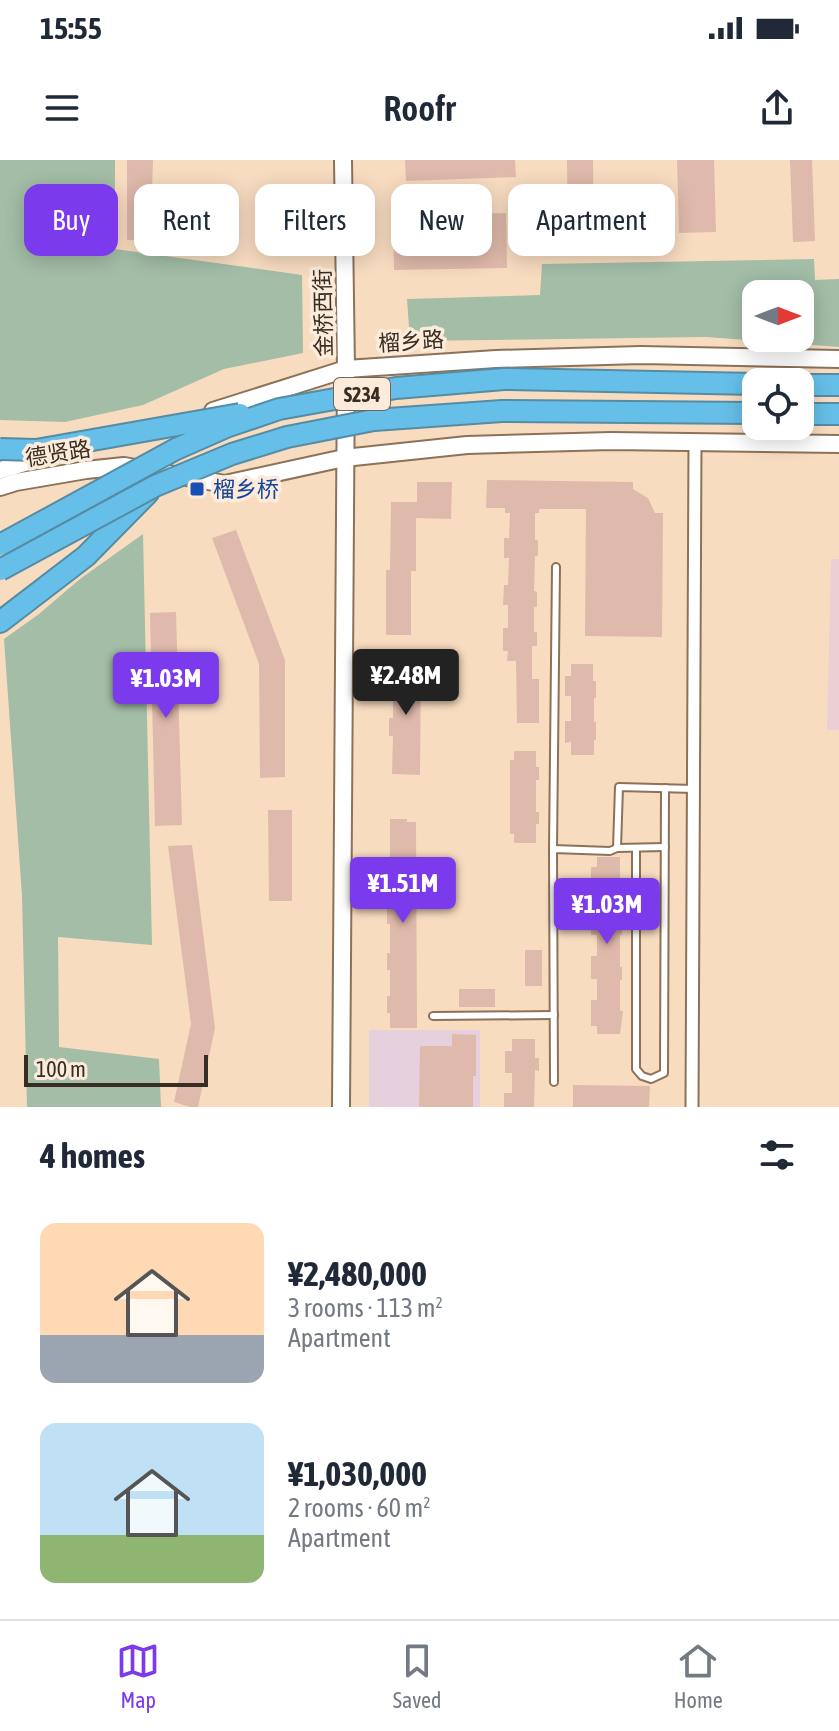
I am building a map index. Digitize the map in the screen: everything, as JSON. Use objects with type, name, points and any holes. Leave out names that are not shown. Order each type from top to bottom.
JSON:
[{"type":"highway","name":"榴乡路","points":[[0,545],[176,449],[226,427],[279,409],[396,388],[504,379],[742,384]]},
{"type":"highway","points":[[814,385],[839,385]]},
{"type":"highway","points":[[2,450],[36,450],[204,419],[279,409]]},
{"type":"highway","name":"S234","points":[[0,570],[155,486],[232,454],[274,441],[374,420],[502,411],[742,413]]},
{"type":"highway","points":[[814,414],[839,414]]},
{"type":"highway","points":[[0,622],[86,556],[155,486]]},
{"type":"street","name":"金桥西街","points":[[341,1107],[346,369],[343,160]]},
{"type":"street","name":"榴乡路","points":[[0,470],[170,425],[346,369],[496,359],[641,355],[839,359]]},
{"type":"street","points":[[344,458],[467,445],[611,441],[839,444]]},
{"type":"street","points":[[692,1107],[695,442]]},
{"type":"street","name":"德贤路","points":[[0,487],[86,470],[124,466],[225,484],[344,458]]},
{"type":"lane","points":[[554,1082],[556,567]]},
{"type":"lane","points":[[617,848],[619,787],[694,789]]},
{"type":"lane","points":[[636,848],[636,1069],[642,1076],[651,1079],[664,1073],[665,788]]},
{"type":"lane","points":[[553,849],[610,851],[617,848],[665,847]]},
{"type":"lane","points":[[433,1016],[554,1015]]},
{"type":"shaded area","points":[[831,559],[839,559],[839,730],[827,730]]},
{"type":"shaded area","points":[[369,1030],[480,1030],[480,1107],[369,1107]]},
{"type":"green space","points":[[0,160],[115,160],[115,184],[24,184],[24,256],[118,256],[118,249],[134,252],[134,256],[165,256],[302,275],[303,353],[224,369],[143,405],[65,422],[0,420]]},
{"type":"green space","points":[[814,259],[815,280],[839,279],[839,347],[814,345],[814,280],[742,280],[742,340],[706,337],[410,341],[407,299],[540,295],[542,264]]},
{"type":"green space","points":[[143,534],[152,945],[58,937],[59,1047],[159,1059],[161,1107],[27,1107],[22,896],[4,639]]},
{"type":"building","points":[[127,160],[153,160],[152,184],[134,184],[134,240],[127,240]]},
{"type":"building","points":[[405,160],[515,160],[516,177],[406,181]]},
{"type":"building","points":[[567,160],[593,160],[593,184],[567,184]]},
{"type":"building","points":[[677,160],[714,160],[716,232],[679,233]]},
{"type":"building","points":[[790,160],[812,160],[815,241],[793,242]]},
{"type":"building","points":[[492,213],[506,213],[507,268],[394,270],[394,256],[492,256]]},
{"type":"building","points":[[487,480],[633,482],[633,489],[648,498],[655,513],[663,513],[662,637],[585,636],[586,509],[539,509],[539,513],[535,513],[538,556],[535,556],[537,607],[534,607],[534,632],[537,632],[537,646],[532,646],[532,679],[539,679],[539,723],[517,723],[516,661],[507,661],[508,651],[503,651],[503,628],[508,628],[508,605],[503,605],[504,585],[508,585],[509,558],[504,558],[504,538],[509,538],[510,513],[505,513],[505,508],[486,508]]},
{"type":"building","points":[[417,482],[452,482],[451,519],[416,518],[416,571],[411,571],[411,635],[386,635],[386,570],[390,570],[391,502],[417,502]]},
{"type":"building","points":[[236,530],[285,660],[285,777],[260,778],[259,664],[212,538]]},
{"type":"building","points":[[176,612],[182,825],[155,826],[150,613]]},
{"type":"building","points":[[394,661],[421,661],[420,775],[392,774],[393,736],[389,736],[389,718],[393,718],[393,694],[389,694]]},
{"type":"building","points":[[571,664],[593,664],[593,681],[596,681],[594,755],[571,755],[571,742],[565,743],[565,721],[571,721],[571,696],[565,696],[565,676],[571,676]]},
{"type":"building","points":[[514,751],[536,751],[539,780],[536,780],[536,812],[539,812],[539,824],[536,824],[536,843],[514,843],[514,834],[510,834],[510,760],[514,760]]},
{"type":"building","points":[[268,810],[292,810],[292,901],[269,901]]},
{"type":"building","points":[[390,819],[416,822],[417,1028],[390,1028],[390,1013],[387,1013],[387,996],[390,996],[387,953],[390,953],[390,924],[387,924],[387,907],[390,907],[390,881],[387,881],[387,864],[390,864]]},
{"type":"building","points":[[192,845],[215,1028],[198,1107],[174,1102],[191,1024],[168,846]]},
{"type":"building","points":[[597,857],[620,857],[620,1011],[623,1011],[620,1034],[597,1034],[597,1026],[591,1026],[591,1000],[597,1000],[597,979],[591,979],[591,956],[597,956],[597,935],[591,935],[591,910],[597,910],[597,890],[591,890],[591,867],[597,867]]},
{"type":"building","points":[[525,950],[542,950],[542,986],[525,986]]},
{"type":"building","points":[[459,989],[495,989],[495,1007],[459,1007]]},
{"type":"building","points":[[452,1034],[476,1035],[473,1107],[419,1107],[420,1046],[452,1046]]},
{"type":"building","points":[[512,1039],[535,1039],[539,1071],[535,1070],[534,1107],[504,1107],[504,1093],[512,1093],[512,1073],[505,1073],[505,1051],[512,1051]]},
{"type":"building","points":[[573,1085],[650,1086],[649,1107],[573,1107]]},
{"type":"place","name":"榴乡桥","points":[[197,489]]}]
